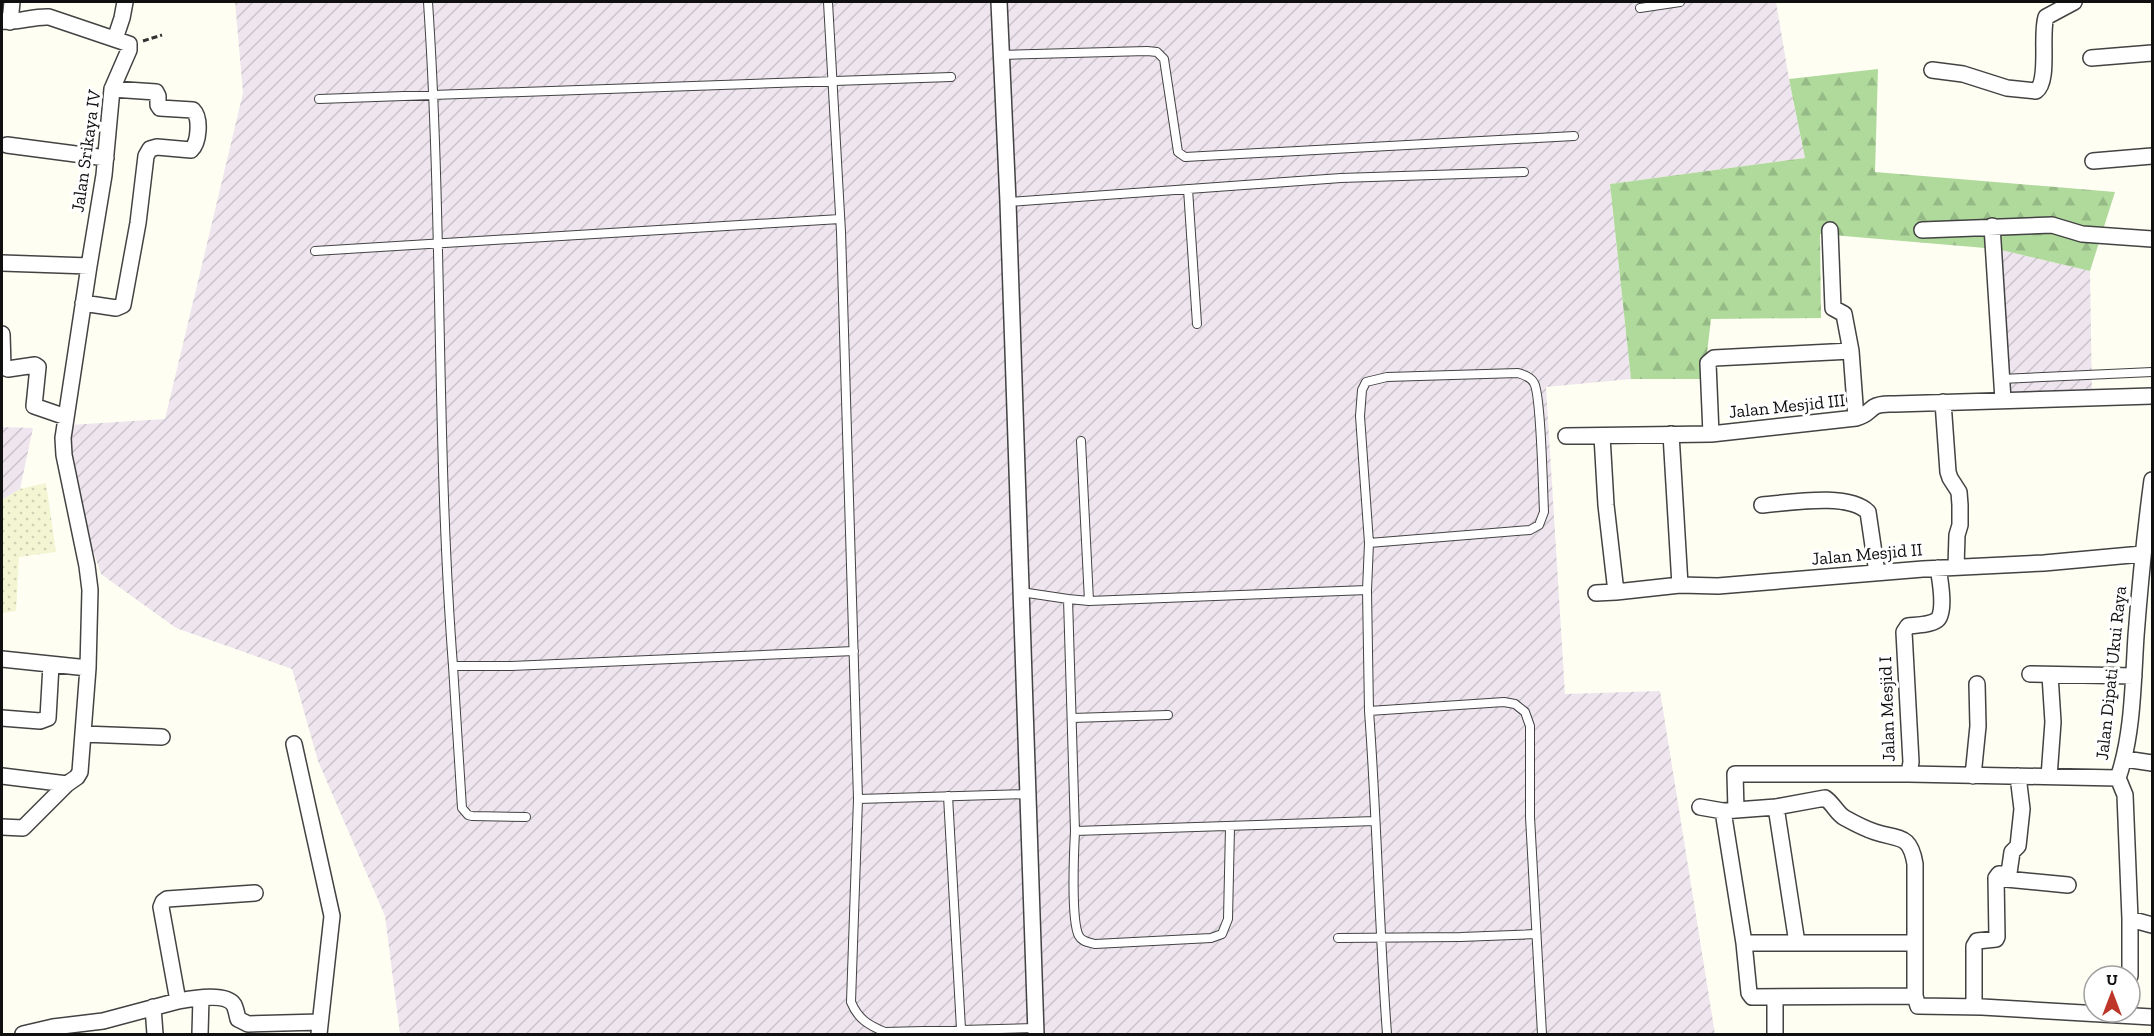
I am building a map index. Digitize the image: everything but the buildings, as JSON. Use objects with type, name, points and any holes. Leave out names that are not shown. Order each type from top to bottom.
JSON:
[{"type":"street","points":[[12,2],[6,22],[49,16],[122,42]]},
{"type":"street","name":"Jalan Srikaya IV","points":[[2,827],[22,828],[80,772],[88,668],[90,590],[64,455],[63,438],[106,158],[112,89],[129,50],[122,42],[124,2]]},
{"type":"street","points":[[999,2],[1029,794],[1035,1031]]},
{"type":"street","points":[[1932,70],[1963,74],[2007,88],[2036,91],[2041,88],[2043,79],[2043,27],[2046,17],[2074,2]]},
{"type":"street","points":[[2091,58],[2152,53]]},
{"type":"street","points":[[83,303],[116,308],[123,305],[138,223],[146,156],[150,150],[157,147],[191,150],[196,144],[198,117],[195,112],[160,108],[159,96],[156,92],[112,89]]},
{"type":"street","points":[[7,146],[106,158]]},
{"type":"street","points":[[2093,161],[2152,156]]},
{"type":"street","points":[[1922,230],[2052,225],[2082,234],[2152,239]]},
{"type":"street","points":[[1992,226],[2003,400]]},
{"type":"street","points":[[1830,230],[1833,308],[1844,314],[1851,351],[1856,418]]},
{"type":"street","points":[[2,263],[89,266]]},
{"type":"street","points":[[2,334],[5,369],[35,365],[38,367],[34,406],[66,417]]},
{"type":"street","points":[[1711,434],[1709,360],[1851,351]]},
{"type":"street","name":"Jalan Mesjid III","points":[[1566,436],[1711,434],[1856,418],[1867,415],[1874,407],[1880,405],[2152,396]]},
{"type":"street","points":[[1943,402],[1948,472],[1959,492],[1956,567]]},
{"type":"street","points":[[1671,434],[1680,585]]},
{"type":"street","points":[[1602,436],[1606,505],[1616,592]]},
{"type":"street","name":"Jalan Dipati Ukui Raya","points":[[2130,964],[2125,795],[2118,778],[2125,759],[2134,676],[2142,554],[2152,480]]},
{"type":"street","points":[[1762,505],[1847,501],[1862,506],[1868,512],[1877,573]]},
{"type":"street","name":"Jalan Mesjid II","points":[[1596,593],[1680,585],[1718,586],[1938,568],[2044,563],[2142,554]]},
{"type":"street","name":"Jalan Mesjid I","points":[[1938,568],[1941,588],[1939,619],[1930,623],[1908,626],[1904,632],[1911,762],[1909,774],[2118,778]]},
{"type":"street","points":[[2,659],[88,668]]},
{"type":"street","points":[[2,718],[45,720],[49,715],[51,665]]},
{"type":"street","points":[[2031,674],[2134,676]]},
{"type":"street","points":[[2049,777],[2053,722],[2050,675]]},
{"type":"street","points":[[1973,776],[1978,726],[1977,684]]},
{"type":"street","points":[[83,734],[162,737]]},
{"type":"street","points":[[23,1035],[201,998],[220,998],[229,1001],[234,1005],[238,1019],[242,1022],[320,1028],[332,916],[294,744]]},
{"type":"street","points":[[2125,759],[2152,763]]},
{"type":"street","points":[[1909,774],[1735,774],[1730,810],[1749,993],[1752,997],[1916,1001],[1974,1008],[2082,1011]]},
{"type":"street","points":[[2,776],[67,784]]},
{"type":"street","points":[[1974,1008],[1975,943],[1996,939],[1998,934],[1996,878],[1999,874],[2009,873],[2012,852],[2018,846],[2022,809],[2018,776]]},
{"type":"street","points":[[1700,807],[1730,810],[1776,807],[1825,798],[1842,817],[1875,832],[1905,840],[1913,852],[1915,864],[1916,1001]]},
{"type":"street","points":[[1776,807],[1797,943]]},
{"type":"street","points":[[1996,878],[2068,885]]},
{"type":"street","points":[[178,1001],[161,907],[163,902],[167,899],[255,893]]},
{"type":"street","points":[[2130,919],[2152,925]]},
{"type":"street","points":[[1744,943],[1915,943]]},
{"type":"street","points":[[1775,997],[1775,1035]]},
{"type":"street","points":[[200,1035],[201,998]]},
{"type":"street","points":[[153,1008],[155,1035]]},
{"type":"lane","points":[[428,2],[434,94],[442,417],[462,808],[472,816],[526,817]]},
{"type":"lane","points":[[828,2],[840,219],[858,799],[851,1002],[856,1013],[871,1026],[885,1032],[961,1029],[1035,1031]]},
{"type":"lane","points":[[1640,8],[1680,2]]},
{"type":"lane","points":[[1001,55],[1157,52],[1164,59],[1178,152],[1185,157],[1574,136]]},
{"type":"lane","points":[[319,99],[951,77]]},
{"type":"lane","points":[[1008,202],[1341,178],[1524,172]]},
{"type":"lane","points":[[1188,189],[1197,324]]},
{"type":"lane","points":[[315,251],[840,219]]},
{"type":"lane","points":[[2001,379],[2152,372]]},
{"type":"lane","points":[[1369,543],[1530,530],[1539,525],[1544,512],[1538,402],[1534,382],[1518,373],[1387,377],[1366,382],[1362,390],[1360,416],[1369,543],[1367,590],[1370,711],[1380,937],[1387,1035]]},
{"type":"lane","points":[[1081,441],[1089,601]]},
{"type":"lane","points":[[1021,592],[1089,601],[1367,590]]},
{"type":"lane","points":[[1068,599],[1075,831],[1074,892],[1077,934],[1082,941],[1095,944],[1211,938],[1222,934],[1228,919],[1230,827]]},
{"type":"lane","points":[[453,666],[511,666],[854,651]]},
{"type":"lane","points":[[1370,711],[1504,702],[1515,704],[1525,712],[1530,726],[1530,817],[1542,1035]]},
{"type":"lane","points":[[1072,718],[1167,715]]},
{"type":"lane","points":[[858,799],[1029,794]]},
{"type":"lane","points":[[948,796],[961,1029]]},
{"type":"lane","points":[[1075,831],[1376,821]]},
{"type":"lane","points":[[1338,938],[1536,934]]},
{"type":"shaded area","points":[[235,2],[1776,2],[1805,158],[1610,184],[1631,379],[1546,387],[1565,694],[1660,691],[1715,1034],[400,1034],[385,916],[318,761],[292,669],[176,628],[101,574],[67,474],[70,425],[165,419],[243,93]]},
{"type":"shaded area","points":[[1997,249],[2090,271],[2092,395],[2012,394]]},
{"type":"shaded area","points":[[2,427],[33,428],[20,489],[2,500]]},
{"type":"green space","points":[[1878,69],[1875,172],[2115,192],[2090,271],[1997,249],[1820,234],[1821,318],[1711,319],[1704,379],[1631,379],[1610,184],[1805,158],[1789,79]]},
{"type":"green space","points":[[46,483],[56,552],[19,557],[16,611],[2,613],[2,500],[20,489]]}]
